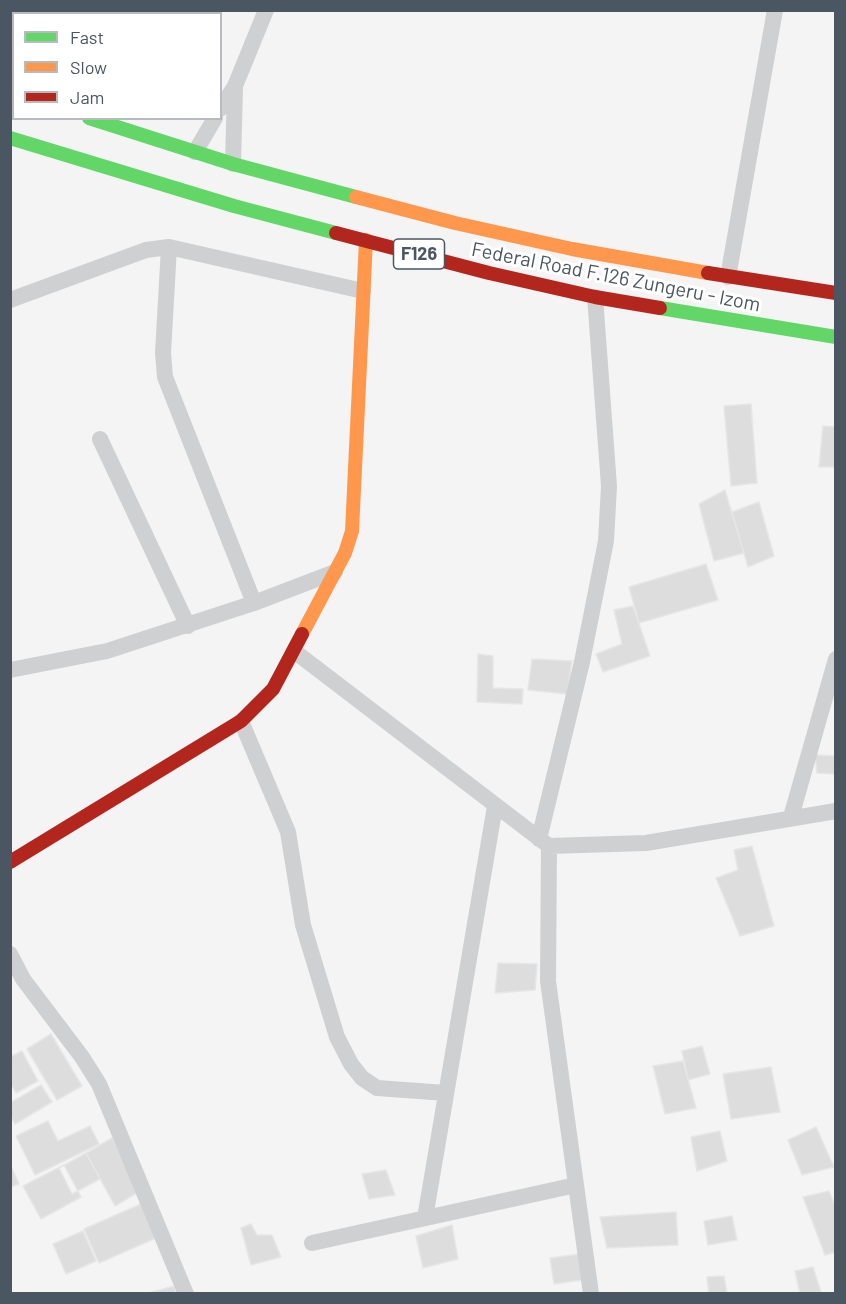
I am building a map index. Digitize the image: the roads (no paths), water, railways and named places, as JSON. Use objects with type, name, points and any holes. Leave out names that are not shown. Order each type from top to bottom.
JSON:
[{"type":"main road","name":"Federal Road F.126 Zungeru - Izom","points":[[95,120],[233,164],[455,223],[572,249],[728,277],[836,292]]},
{"type":"main road","name":"Federal Road F.126 Zungeru - Izom","points":[[10,138],[234,206],[489,273],[595,297],[836,337]]},
{"type":"main road","points":[[10,862],[241,721],[273,689],[345,553],[352,531],[366,240]]},
{"type":"street","points":[[222,106],[235,86],[266,10]]},
{"type":"street","points":[[728,277],[775,10]]},
{"type":"street","points":[[233,164],[235,86]]},
{"type":"street","points":[[195,152],[214,120]]},
{"type":"street","points":[[10,300],[146,250],[169,247],[363,291]]},
{"type":"street","points":[[169,247],[163,353],[165,377],[254,603]]},
{"type":"street","points":[[591,1293],[548,981],[544,843],[606,541],[609,486],[595,297]]},
{"type":"street","points":[[100,439],[188,626]]},
{"type":"street","points":[[10,670],[107,651],[188,626],[335,572]]},
{"type":"street","points":[[294,651],[544,843],[646,843],[836,811]]},
{"type":"street","points":[[791,817],[836,659]]},
{"type":"street","points":[[241,721],[288,832],[303,925],[337,1037],[351,1065],[362,1078],[377,1088],[446,1093]]},
{"type":"street","points":[[425,1218],[495,806]]},
{"type":"street","points":[[10,954],[23,979],[82,1057],[99,1084],[186,1293]]},
{"type":"street","points":[[312,1242],[576,1185]]}]
